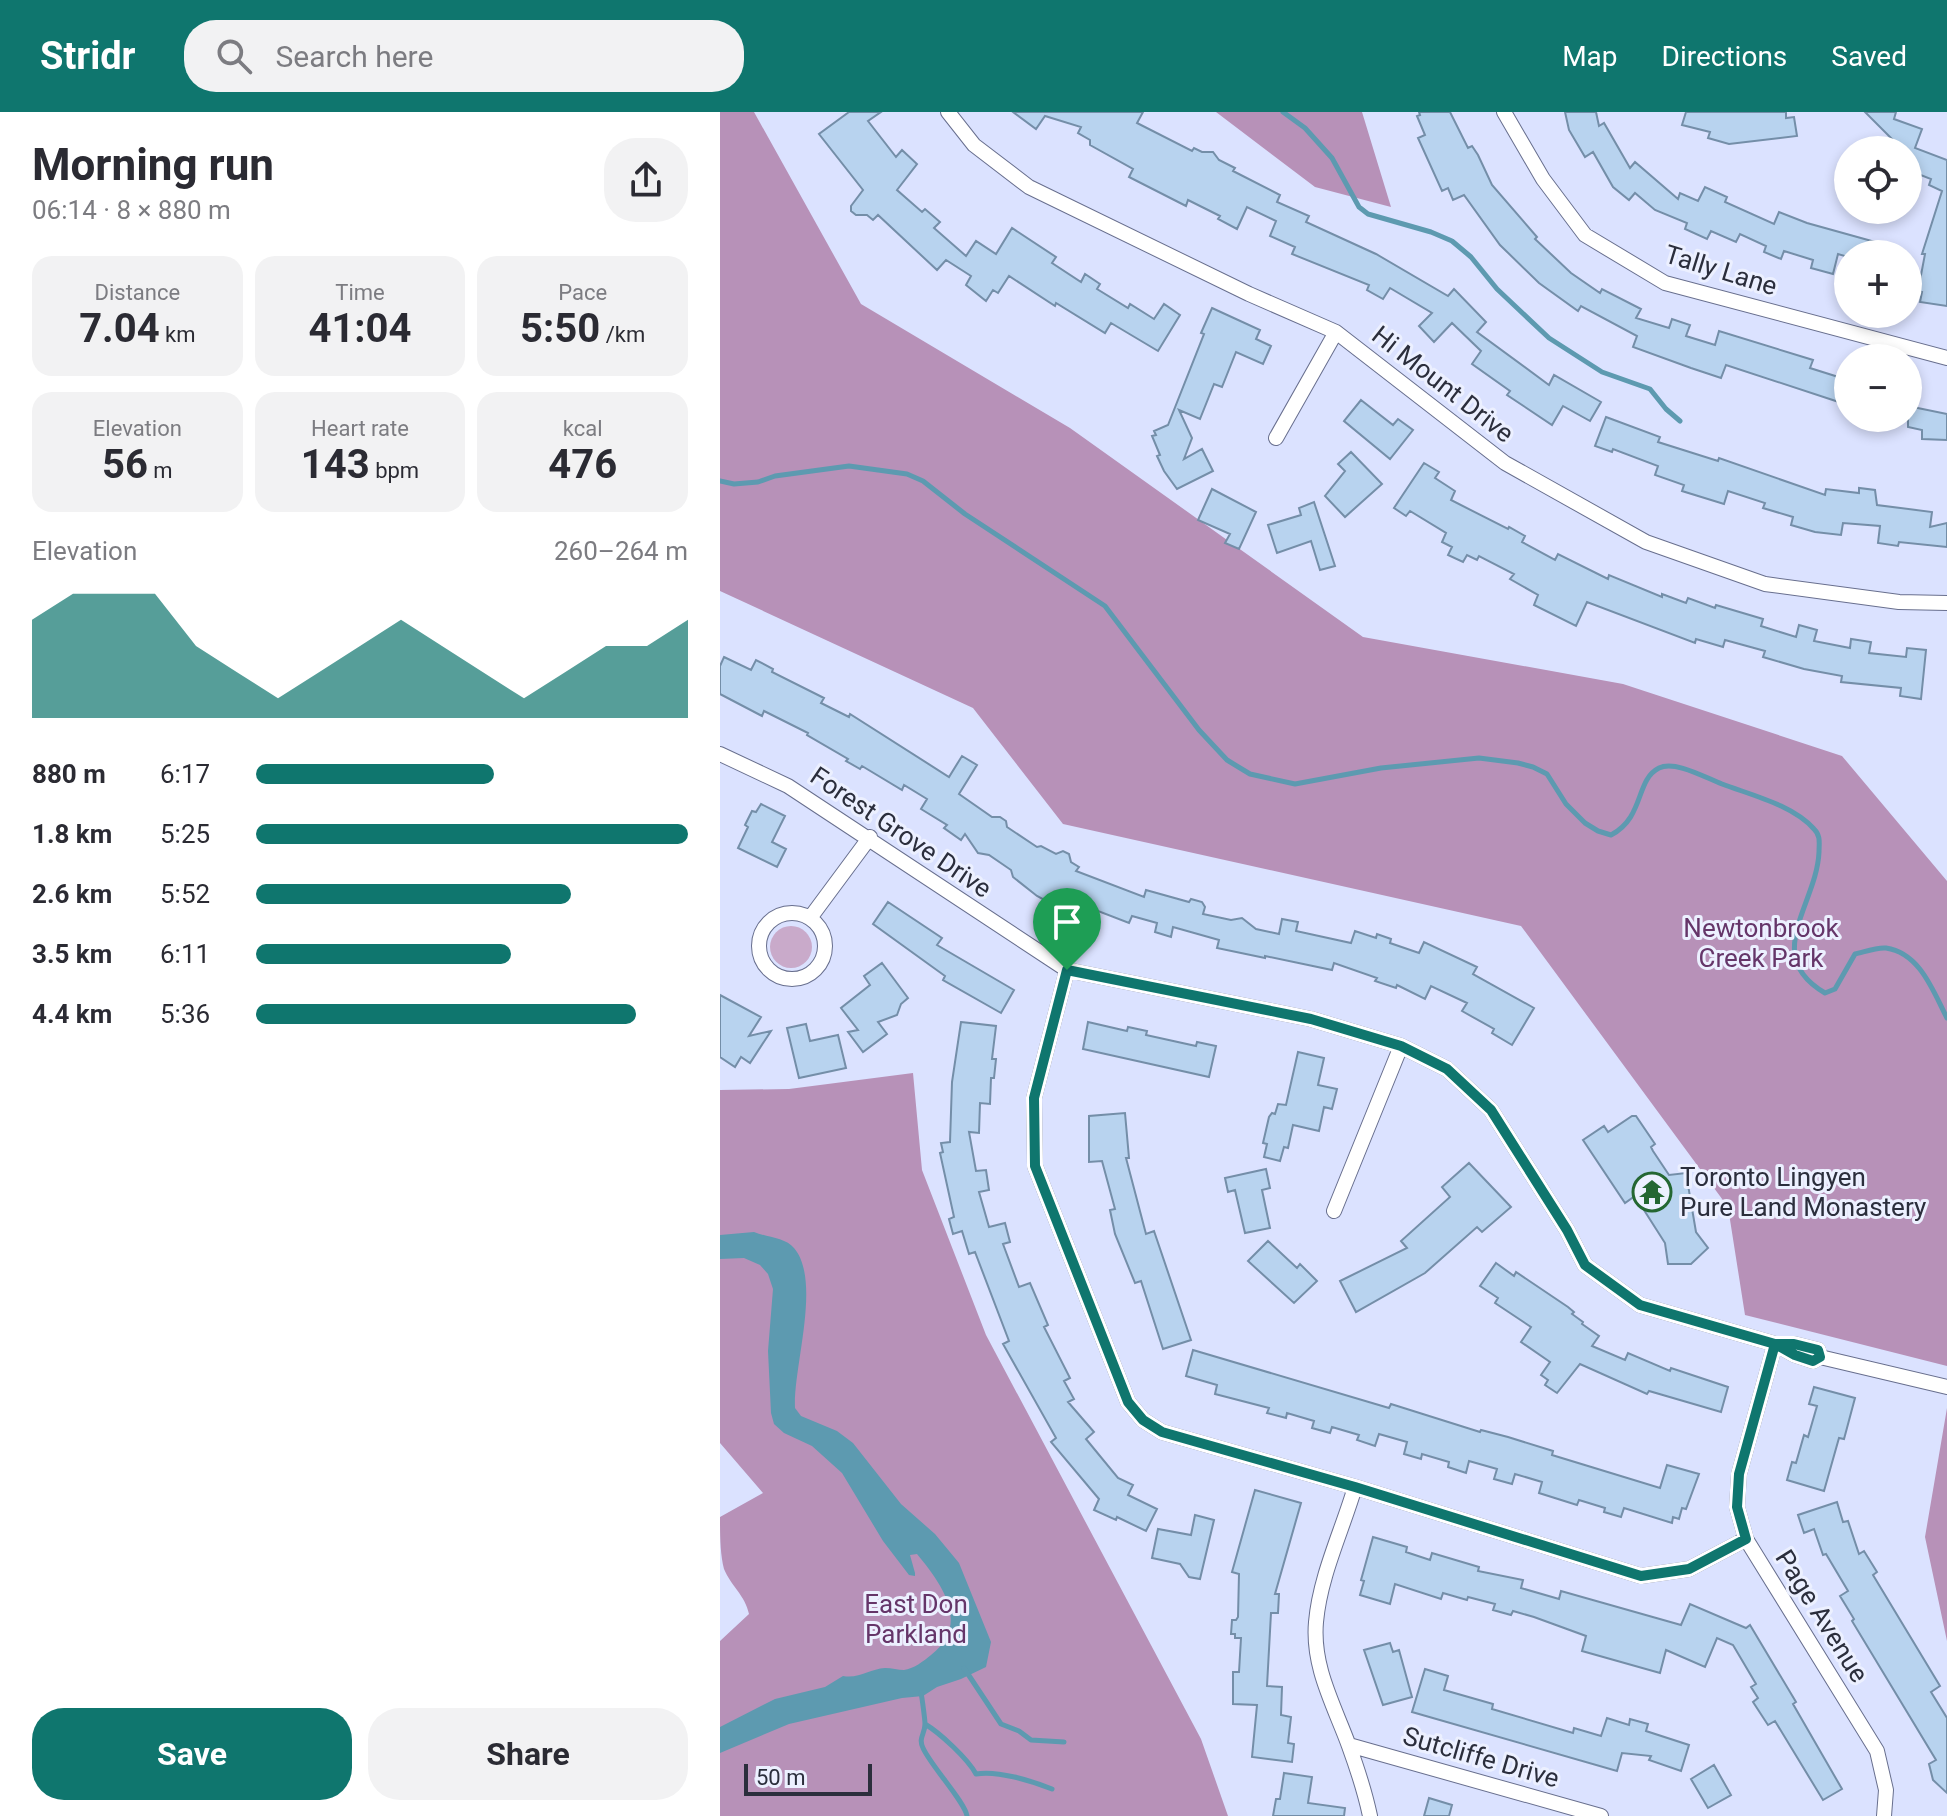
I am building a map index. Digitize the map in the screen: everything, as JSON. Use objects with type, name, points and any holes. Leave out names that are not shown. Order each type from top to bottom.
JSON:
[{"type":"street","name":"Hi Mount Drive","points":[[948,112],[974,145],[1029,187],[1249,294],[1336,332],[1505,463],[1646,542],[1765,584],[1899,602],[1947,603]]},
{"type":"street","name":"Tally Lane","points":[[1504,112],[1543,179],[1585,235],[1665,283],[1947,358]]},
{"type":"street","points":[[1276,438],[1336,332]]},
{"type":"street","name":"Forest Grove Drive","points":[[720,754],[788,786],[870,837],[1067,970],[1311,1019],[1401,1046],[1447,1069],[1491,1110],[1567,1230],[1585,1265],[1640,1305],[1775,1344],[1813,1361],[1820,1357],[1947,1387]]},
{"type":"street","points":[[810,918],[870,837]]},
{"type":"street","points":[[789,913],[810,918],[818,925],[825,945],[819,965],[802,978],[781,977],[772,971],[760,953],[763,931],[769,922],[789,913]]},
{"type":"street","points":[[1067,970],[1034,1098],[1035,1166],[1128,1402],[1143,1420],[1162,1432],[1355,1487],[1641,1576],[1689,1569],[1746,1539]]},
{"type":"street","points":[[1334,1211],[1401,1046]]},
{"type":"street","name":"Page Avenue","points":[[1775,1344],[1739,1474],[1737,1507],[1746,1539],[1877,1751],[1886,1790],[1884,1816]]},
{"type":"street","points":[[1355,1487],[1320,1599],[1316,1625],[1320,1671],[1349,1745],[1370,1816]]},
{"type":"street","name":"Sutcliffe Drive","points":[[1349,1745],[1601,1816]]},
{"type":"shaded area","points":[[791,926],[806,932],[812,947],[806,962],[791,968],[776,962],[770,947],[776,932]]},
{"type":"green space","name":"Newtonbrook Creek Park","points":[[720,112],[754,112],[861,304],[1070,428],[1363,637],[1623,684],[1842,756],[1947,881],[1947,1366],[1745,1315],[1728,1207],[1521,926],[1063,824],[973,708],[720,591]]},
{"type":"green space","points":[[1216,112],[1362,112],[1391,207],[1315,187]]},
{"type":"green space","name":"East Don Parkland","points":[[913,1073],[922,1170],[986,1335],[1201,1739],[1228,1816],[720,1816],[720,1641],[749,1614],[724,1569],[720,1517],[763,1493],[720,1443],[720,1090],[789,1089]]},
{"type":"green space","points":[[1947,1408],[1947,1641],[1925,1537]]},
{"type":"water","points":[[754,1232],[790,1245],[802,1263],[806,1302],[795,1408],[801,1416],[837,1431],[853,1443],[901,1504],[935,1534],[959,1563],[991,1642],[986,1667],[923,1696],[789,1724],[720,1753],[720,1727],[775,1699],[825,1687],[843,1676],[885,1668],[904,1670],[918,1664],[943,1643],[951,1618],[943,1591],[917,1554],[910,1555],[915,1576],[909,1575],[883,1541],[842,1473],[812,1446],[784,1433],[774,1424],[768,1351],[773,1289],[768,1274],[760,1265],[744,1258],[720,1259],[720,1235]]},
{"type":"building","points":[[849,112],[881,112],[868,121],[896,157],[902,150],[917,164],[897,190],[922,212],[925,209],[940,222],[934,228],[966,256],[976,241],[996,254],[1012,228],[1056,257],[1052,263],[1081,282],[1085,274],[1100,284],[1097,289],[1128,308],[1130,304],[1154,319],[1164,304],[1180,315],[1158,351],[1111,323],[1105,333],[1009,276],[998,293],[993,290],[986,301],[966,285],[971,276],[946,260],[937,270],[878,215],[873,220],[867,215],[856,215],[851,211],[851,206],[863,190],[819,134]]},
{"type":"building","points":[[1013,112],[1143,112],[1137,123],[1192,151],[1194,148],[1213,152],[1219,160],[1235,168],[1233,171],[1280,195],[1277,202],[1309,216],[1306,222],[1376,254],[1448,296],[1454,289],[1486,322],[1477,332],[1549,385],[1554,375],[1601,402],[1590,421],[1563,406],[1552,425],[1507,395],[1510,391],[1472,364],[1481,351],[1452,323],[1434,342],[1419,326],[1432,313],[1390,288],[1383,299],[1367,290],[1369,285],[1292,254],[1295,247],[1270,236],[1276,221],[1247,207],[1237,229],[1218,219],[1220,216],[1188,200],[1186,206],[1129,177],[1133,169],[1090,145],[1090,140],[1078,133],[1081,127],[1045,116],[1036,129]]},
{"type":"building","points":[[1419,112],[1450,112],[1468,148],[1472,146],[1478,155],[1492,185],[1537,237],[1535,239],[1571,273],[1600,293],[1602,289],[1641,309],[1636,318],[1669,328],[1672,319],[1690,325],[1686,336],[1715,345],[1719,331],[1813,360],[1810,368],[1834,376],[1834,400],[1726,365],[1721,378],[1691,368],[1633,347],[1637,336],[1581,306],[1578,311],[1539,283],[1500,245],[1464,195],[1453,200],[1448,188],[1442,191],[1418,138],[1425,135],[1417,116]]},
{"type":"building","points":[[1565,112],[1596,112],[1599,126],[1604,123],[1630,168],[1635,162],[1678,199],[1680,193],[1698,201],[1705,187],[1727,197],[1725,202],[1774,224],[1779,212],[1868,240],[1834,240],[1833,274],[1811,268],[1813,260],[1784,251],[1781,259],[1764,252],[1766,246],[1740,234],[1736,242],[1711,231],[1707,239],[1685,229],[1687,223],[1655,210],[1635,193],[1629,200],[1613,187],[1593,152],[1585,157],[1569,130]]},
{"type":"building","points":[[1686,112],[1786,112],[1786,118],[1794,117],[1797,136],[1729,144],[1708,138],[1710,132],[1682,125]]},
{"type":"building","points":[[1865,112],[1896,112],[1894,119],[1922,129],[1919,136],[1889,136]]},
{"type":"building","points":[[1922,151],[1947,160],[1947,306],[1922,302],[1925,254],[1922,254],[1942,191],[1929,185],[1931,179],[1922,175]]},
{"type":"building","points":[[1212,308],[1260,330],[1256,339],[1271,346],[1263,364],[1236,352],[1222,387],[1214,384],[1200,419],[1179,410],[1192,438],[1184,459],[1202,449],[1213,471],[1177,489],[1164,471],[1152,436],[1156,435],[1154,431],[1168,425]]},
{"type":"building","points":[[1361,400],[1393,425],[1398,419],[1413,430],[1390,459],[1344,421]]},
{"type":"building","points":[[1922,409],[1947,414],[1947,440],[1922,439]]},
{"type":"building","points":[[1606,417],[1660,437],[1658,442],[1718,461],[1719,458],[1825,495],[1826,489],[1859,493],[1859,488],[1875,490],[1877,505],[1932,512],[1930,527],[1947,523],[1947,547],[1878,543],[1880,526],[1843,523],[1841,535],[1815,532],[1791,525],[1793,517],[1763,508],[1765,503],[1728,491],[1724,504],[1682,491],[1684,485],[1655,475],[1658,466],[1613,449],[1612,452],[1595,446]]},
{"type":"building","points":[[1351,452],[1382,484],[1345,517],[1325,496],[1345,471],[1338,464]]},
{"type":"building","points":[[1424,463],[1439,472],[1435,478],[1455,491],[1451,500],[1525,536],[1522,542],[1555,560],[1558,554],[1608,579],[1609,575],[1662,597],[1662,594],[1686,603],[1688,598],[1763,619],[1761,626],[1796,637],[1799,625],[1817,630],[1814,641],[1850,648],[1851,639],[1871,642],[1869,653],[1906,657],[1907,648],[1926,650],[1921,699],[1900,696],[1901,688],[1841,682],[1842,676],[1763,657],[1765,651],[1725,640],[1723,647],[1696,639],[1695,643],[1587,602],[1576,626],[1534,605],[1538,595],[1510,579],[1514,574],[1479,556],[1477,560],[1467,555],[1463,562],[1448,555],[1452,547],[1442,542],[1446,533],[1410,511],[1406,516],[1394,508]]},
{"type":"building","points":[[1212,489],[1256,512],[1239,549],[1225,543],[1230,534],[1198,520]]},
{"type":"building","points":[[1314,502],[1335,566],[1320,570],[1311,541],[1277,553],[1268,525],[1301,515],[1299,508]]},
{"type":"building","points":[[724,657],[751,670],[756,660],[773,669],[772,672],[824,698],[821,703],[849,717],[850,714],[949,777],[962,756],[977,765],[959,794],[992,817],[1006,821],[1007,827],[1037,847],[1056,854],[1063,851],[1069,854],[1071,862],[1079,867],[1076,871],[1144,897],[1146,890],[1189,902],[1191,899],[1202,902],[1205,907],[1203,914],[1231,920],[1242,918],[1256,929],[1279,934],[1282,919],[1298,922],[1296,931],[1351,943],[1355,931],[1376,938],[1377,934],[1391,939],[1390,943],[1419,953],[1424,942],[1477,967],[1473,974],[1534,1008],[1512,1045],[1492,1033],[1494,1029],[1462,1011],[1467,1003],[1431,986],[1425,999],[1397,985],[1396,988],[1375,981],[1377,978],[1334,963],[1332,970],[1265,958],[1217,948],[1219,940],[1173,927],[1171,937],[1155,932],[1157,923],[1132,916],[1129,923],[1093,909],[1089,919],[1061,909],[1037,896],[1013,877],[1011,870],[989,855],[978,853],[965,834],[961,840],[944,828],[947,825],[921,809],[927,799],[904,785],[902,790],[862,766],[860,769],[808,733],[764,711],[762,716],[720,694],[720,666]]},
{"type":"building","points":[[761,804],[785,816],[772,842],[786,849],[777,867],[738,848],[752,811],[756,812]]},
{"type":"building","points":[[888,902],[942,938],[937,945],[1014,990],[1001,1013],[943,980],[945,976],[873,924]]},
{"type":"building","points":[[882,963],[908,998],[901,1004],[897,1015],[878,1022],[887,1034],[863,1052],[848,1032],[858,1030],[841,1008],[870,985],[864,976]]},
{"type":"building","points":[[720,995],[761,1017],[749,1036],[771,1031],[750,1063],[741,1057],[735,1067],[720,1057]]},
{"type":"building","points":[[961,1022],[996,1026],[992,1059],[996,1059],[994,1078],[991,1078],[990,1104],[980,1103],[979,1133],[969,1132],[976,1171],[986,1170],[989,1190],[979,1192],[989,1227],[1005,1223],[1010,1242],[1003,1244],[1019,1287],[1030,1283],[1048,1325],[1044,1327],[1070,1378],[1064,1381],[1074,1399],[1068,1402],[1094,1432],[1086,1439],[1118,1478],[1133,1485],[1128,1495],[1157,1509],[1146,1531],[1094,1510],[1099,1499],[1051,1442],[1056,1438],[1003,1344],[1009,1341],[975,1252],[969,1254],[962,1231],[953,1234],[949,1219],[954,1217],[940,1153],[943,1152],[941,1143],[950,1142],[952,1082]]},
{"type":"building","points":[[1088,1022],[1127,1031],[1128,1027],[1147,1031],[1146,1035],[1196,1046],[1197,1042],[1216,1046],[1209,1077],[1083,1049]]},
{"type":"building","points":[[806,1024],[810,1041],[838,1035],[846,1068],[799,1078],[787,1028]]},
{"type":"building","points":[[1298,1052],[1324,1058],[1318,1085],[1337,1089],[1332,1109],[1324,1107],[1319,1131],[1293,1125],[1288,1148],[1284,1147],[1280,1161],[1264,1157],[1267,1144],[1263,1143],[1269,1117],[1275,1114],[1278,1104],[1286,1105]]},
{"type":"building","points":[[1125,1113],[1129,1158],[1126,1158],[1146,1234],[1154,1231],[1191,1340],[1163,1349],[1141,1281],[1135,1283],[1115,1234],[1110,1210],[1115,1209],[1102,1161],[1089,1162],[1089,1116]]},
{"type":"building","name":"Toronto Lingyen Pure Land Monastery","points":[[1636,1116],[1655,1144],[1651,1147],[1669,1175],[1686,1173],[1696,1232],[1708,1248],[1691,1264],[1668,1264],[1665,1243],[1635,1196],[1625,1203],[1583,1140],[1604,1126],[1608,1132]]},
{"type":"building","points":[[1469,1163],[1511,1207],[1482,1232],[1477,1227],[1425,1273],[1356,1312],[1340,1281],[1407,1248],[1401,1241],[1450,1197],[1442,1187]]},
{"type":"building","points":[[1266,1169],[1270,1188],[1262,1190],[1270,1228],[1245,1233],[1235,1190],[1228,1192],[1225,1178]]},
{"type":"building","points":[[1268,1241],[1297,1268],[1300,1264],[1317,1281],[1294,1303],[1248,1261]]},
{"type":"building","points":[[1496,1263],[1514,1276],[1516,1272],[1574,1312],[1572,1314],[1582,1324],[1599,1336],[1592,1346],[1625,1360],[1628,1353],[1670,1371],[1671,1368],[1728,1387],[1721,1412],[1649,1391],[1647,1394],[1580,1364],[1557,1393],[1545,1385],[1548,1380],[1541,1375],[1550,1362],[1521,1342],[1531,1327],[1495,1303],[1498,1298],[1480,1286]]},
{"type":"building","points":[[1193,1350],[1389,1408],[1391,1404],[1480,1432],[1508,1437],[1553,1451],[1552,1455],[1660,1488],[1667,1465],[1699,1474],[1686,1509],[1682,1508],[1679,1519],[1673,1517],[1672,1523],[1624,1508],[1621,1517],[1579,1500],[1577,1505],[1539,1493],[1542,1482],[1515,1474],[1512,1484],[1494,1479],[1497,1469],[1469,1461],[1466,1473],[1448,1467],[1449,1462],[1422,1454],[1421,1459],[1404,1454],[1407,1442],[1379,1434],[1375,1446],[1357,1440],[1359,1435],[1332,1427],[1330,1433],[1312,1428],[1314,1421],[1287,1413],[1286,1418],[1267,1413],[1269,1408],[1215,1394],[1217,1385],[1186,1376]]},
{"type":"building","points":[[1814,1387],[1855,1398],[1844,1439],[1839,1438],[1824,1491],[1787,1480],[1792,1462],[1796,1463],[1804,1435],[1808,1437],[1817,1406],[1809,1404]]},
{"type":"building","points":[[1255,1490],[1301,1503],[1275,1594],[1279,1594],[1278,1613],[1271,1613],[1267,1686],[1282,1687],[1281,1715],[1291,1717],[1288,1743],[1294,1744],[1292,1762],[1252,1757],[1257,1705],[1233,1704],[1233,1672],[1239,1672],[1241,1638],[1231,1634],[1232,1620],[1238,1617],[1239,1574],[1232,1572]]},
{"type":"building","points":[[1837,1502],[1843,1522],[1848,1521],[1859,1554],[1864,1551],[1877,1572],[1873,1575],[1940,1686],[1931,1692],[1947,1718],[1947,1793],[1933,1780],[1929,1764],[1936,1760],[1852,1621],[1854,1619],[1840,1596],[1848,1591],[1826,1554],[1823,1555],[1814,1529],[1804,1533],[1798,1515]]},
{"type":"building","points":[[1195,1515],[1214,1520],[1200,1579],[1189,1577],[1180,1564],[1152,1558],[1158,1529],[1191,1535]]},
{"type":"building","points":[[1373,1537],[1407,1547],[1406,1552],[1430,1560],[1432,1553],[1479,1567],[1478,1571],[1523,1580],[1521,1588],[1559,1599],[1561,1591],[1681,1625],[1690,1604],[1746,1628],[1750,1625],[1796,1702],[1793,1704],[1842,1789],[1823,1800],[1775,1721],[1768,1725],[1753,1702],[1758,1698],[1751,1687],[1756,1684],[1733,1645],[1717,1638],[1705,1667],[1666,1650],[1660,1673],[1582,1651],[1586,1636],[1513,1611],[1511,1615],[1493,1610],[1495,1604],[1443,1593],[1441,1599],[1395,1584],[1390,1604],[1360,1595]]},
{"type":"building","points":[[1390,1643],[1393,1652],[1399,1650],[1412,1697],[1383,1705],[1364,1650]]},
{"type":"building","points":[[1425,1669],[1448,1676],[1444,1690],[1493,1704],[1492,1709],[1573,1733],[1574,1728],[1601,1736],[1607,1718],[1629,1725],[1630,1719],[1648,1724],[1646,1731],[1689,1745],[1681,1771],[1649,1760],[1651,1756],[1622,1753],[1617,1771],[1412,1712]]},
{"type":"building","points":[[1714,1765],[1731,1795],[1708,1808],[1691,1779]]},
{"type":"building","points":[[1284,1773],[1312,1777],[1308,1803],[1345,1808],[1344,1816],[1273,1816],[1276,1799],[1280,1799]]},
{"type":"building","points":[[1429,1798],[1452,1805],[1449,1816],[1424,1816]]},
{"type":"waterway","points":[[1283,112],[1305,128],[1332,158],[1359,207],[1368,214],[1452,241],[1549,338],[1602,372],[1650,389],[1680,421]]},
{"type":"waterway","points":[[720,481],[734,484],[758,482],[775,476],[849,466],[907,474],[923,481],[965,514],[1105,606],[1199,730],[1227,760],[1250,774],[1295,784],[1381,768],[1479,758],[1518,763],[1547,774],[1566,804],[1585,823],[1611,835],[1629,819],[1651,774],[1666,766],[1690,771],[1771,802],[1795,813],[1819,837],[1816,871],[1794,946],[1797,963],[1806,978],[1825,993],[1835,989],[1855,954],[1886,948],[1898,951],[1917,965],[1947,1018]]},
{"type":"waterway","points":[[964,1668],[1001,1724],[1031,1740],[1064,1742]]},
{"type":"waterway","points":[[921,1693],[925,1724],[922,1745],[967,1816]]},
{"type":"waterway","points":[[925,1724],[953,1747],[976,1774],[1004,1775],[1052,1789]]},
{"type":"place","name":"Toronto Lingyen Pure Land Monastery","points":[[1652,1192]]},
{"type":"route","points":[[1067,970],[1034,1098],[1035,1166],[1128,1402],[1143,1420],[1162,1432],[1355,1487],[1641,1576],[1689,1569],[1746,1539],[1737,1507],[1739,1474],[1775,1344],[1813,1361],[1820,1357],[1818,1350],[1794,1344],[1775,1344],[1640,1305],[1605,1282],[1585,1265],[1567,1230],[1491,1110],[1447,1069],[1401,1046],[1311,1019],[1067,970]]}]
